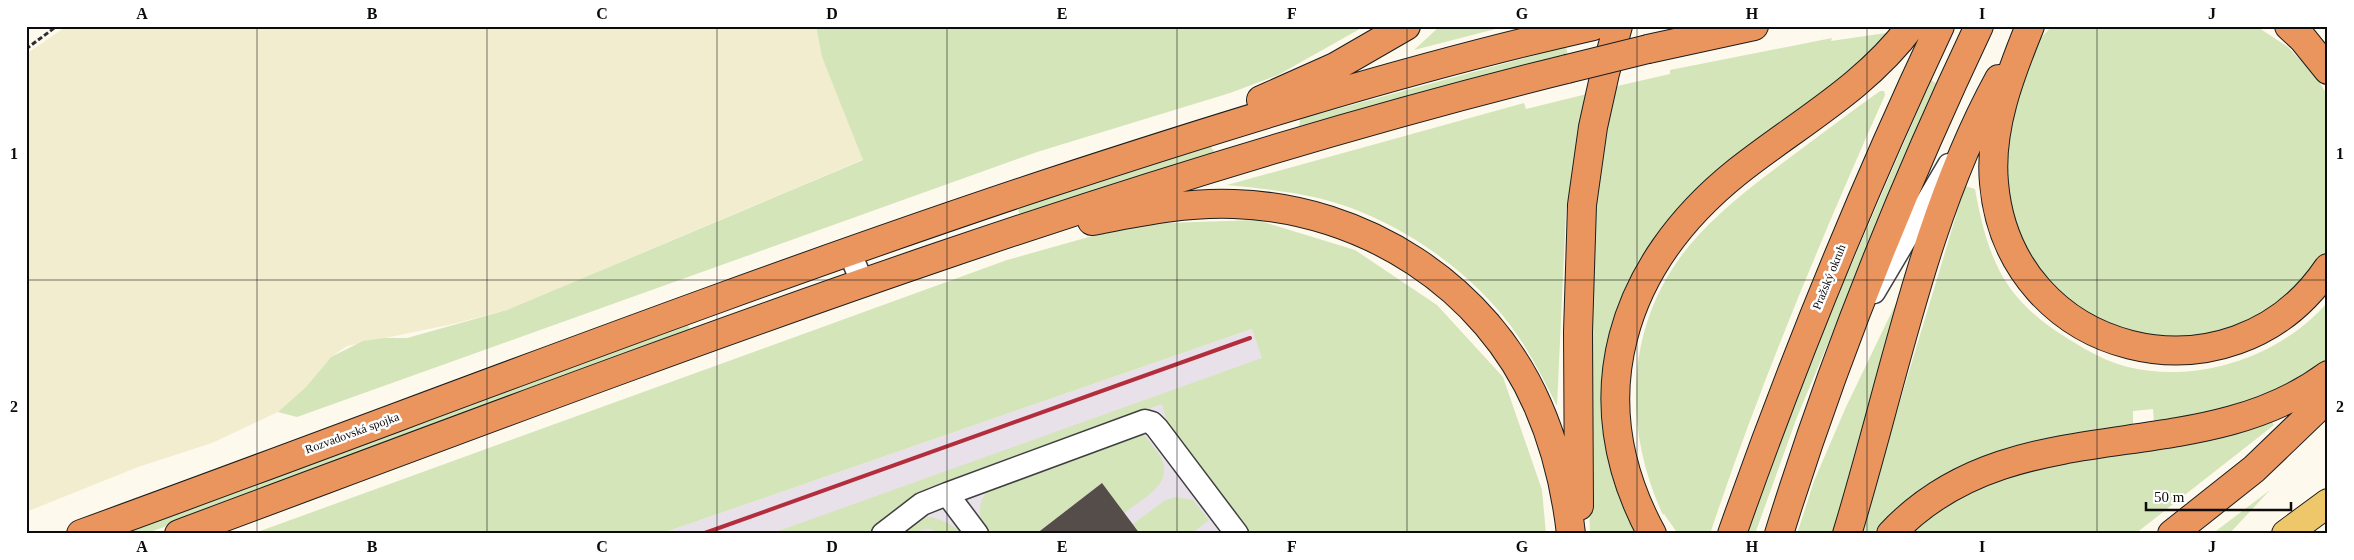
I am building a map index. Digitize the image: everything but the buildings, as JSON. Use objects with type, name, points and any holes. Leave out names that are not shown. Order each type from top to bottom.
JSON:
[{"type":"highway","points":[[1122,160],[1304,82],[1382,42],[1406,26]]},
{"type":"highway","points":[[1579,534],[1578,332],[1582,205],[1593,127],[1604,73],[1618,26]]},
{"type":"highway","points":[[179,534],[640,362],[985,241],[1143,189],[1298,142],[1567,69],[1754,26]]},
{"type":"highway","points":[[1649,529],[1625,470],[1621,453],[1615,401],[1617,368],[1623,334],[1646,275],[1668,240],[1712,194],[1737,172],[1850,88],[1884,57],[1911,26]]},
{"type":"highway","name":"Pražský okruh","points":[[1732,534],[1767,434],[1838,255],[1940,26]]},
{"type":"highway","points":[[1779,534],[1842,345],[1919,160],[1979,26]]},
{"type":"highway","points":[[1847,534],[1923,266],[1945,197],[1976,120],[2028,26]]},
{"type":"highway","points":[[2028,26],[2007,88],[1998,122],[1993,153],[1994,184],[1999,214],[2014,253],[2028,276],[2062,312],[2101,336],[2130,346],[2164,351],[2215,347],[2249,336],[2282,317],[2308,293],[2328,268]]},
{"type":"highway","points":[[2289,26],[2309,45],[2328,70]]},
{"type":"highway","points":[[1122,160],[1373,83],[1585,28]]},
{"type":"highway","name":"Rozvadovská spojka","points":[[81,534],[622,333],[849,252],[1122,160]]},
{"type":"highway","points":[[985,241],[1143,211],[1233,204],[1304,213],[1340,223],[1377,238],[1411,258],[1451,288],[1486,323],[1514,361],[1538,404],[1549,434],[1561,477],[1571,534]]},
{"type":"highway","points":[[1891,534],[1937,495],[1986,469],[2048,451],[2218,425],[2288,401],[2328,375]]},
{"type":"highway","points":[[2172,534],[2254,469],[2328,398]]},
{"type":"main road","points":[[2286,534],[2328,503]]},
{"type":"lane","points":[[1842,345],[1976,120]]},
{"type":"lane","points":[[849,252],[863,284]]},
{"type":"lane","points":[[883,534],[922,504],[1145,421],[1152,423],[1157,428],[1237,534]]},
{"type":"lane","points":[[947,494],[978,534]]},
{"type":"path","points":[[26,48],[57,26]]},
{"type":"shaded area","points":[[67,26],[816,26],[822,57],[864,159],[507,310],[453,324],[347,346],[331,357],[306,387],[278,412],[212,443],[138,467],[26,512],[26,54]]},
{"type":"shaded area","points":[[1252,329],[1422,534],[660,534]]},
{"type":"green space","points":[[816,26],[1365,26],[1278,75],[1230,93],[1037,152],[297,417],[278,412],[306,387],[331,357],[363,341],[407,338],[507,310],[863,160],[822,57]]},
{"type":"green space","points":[[1440,26],[1507,26],[1414,50]]},
{"type":"green space","points":[[2052,26],[2256,26],[2288,47],[2316,77],[2328,96],[2328,248],[2311,277],[2274,311],[2204,341],[2140,340],[2057,297],[2020,247],[2001,166],[2013,107],[2038,41]]},
{"type":"green space","points":[[1886,33],[1861,71],[1669,223],[1612,347],[1638,534],[1590,534],[1585,374],[1586,292],[1590,233],[1613,87],[1670,74],[1670,70],[1832,38],[1831,41]]},
{"type":"green space","points":[[1566,47],[1568,56],[1299,129],[1300,119]]},
{"type":"green space","points":[[1931,80],[1937,84],[1797,417],[1755,534],[1746,534],[1788,414]]},
{"type":"green space","points":[[1880,91],[1884,91],[1885,95],[1770,367],[1710,534],[1678,534],[1663,515],[1650,481],[1641,447],[1636,412],[1637,376],[1642,342],[1652,308],[1668,276],[1689,246],[1714,219],[1756,183]]},
{"type":"green space","points":[[1587,94],[1566,211],[1557,406],[1529,353],[1500,312],[1479,290],[1430,249],[1403,232],[1347,206],[1295,193],[1227,185],[1524,103],[1526,109]]},
{"type":"green space","points":[[1210,146],[1214,151],[1213,154],[1020,216],[1018,209]]},
{"type":"green space","points":[[1965,186],[1975,189],[1983,228],[1992,253],[2003,277],[2016,296],[2046,324],[2098,356],[2128,367],[2155,371],[2182,372],[2237,362],[2286,338],[2309,321],[2328,302],[2328,361],[2288,385],[2223,409],[2154,422],[2153,409],[2133,411],[2133,425],[2095,430],[2024,444],[1991,454],[1929,485],[1900,507],[1872,534],[1860,534]]},
{"type":"green space","points":[[1257,220],[1355,250],[1437,305],[1503,377],[1542,490],[1546,534],[1251,534],[1168,426],[1162,404],[928,489],[915,496],[866,534],[832,534],[830,532],[827,534],[770,534],[1262,358],[1252,329],[660,534],[252,534],[1007,260],[1135,224]]},
{"type":"green space","points":[[1903,302],[1840,534],[1797,534],[1814,481],[1846,407],[1896,303]]},
{"type":"green space","points":[[688,324],[690,331],[145,534],[120,534]]},
{"type":"green space","points":[[2270,419],[2274,425],[2135,534],[1905,534],[1941,505],[2008,472]]},
{"type":"green space","points":[[1140,433],[1147,438],[1156,450],[1162,461],[1164,471],[1157,487],[1124,513],[1102,483],[1036,534],[988,534],[980,517],[980,506],[989,489]]},
{"type":"green space","points":[[2270,490],[2229,534],[2212,534]]},
{"type":"green space","points":[[1175,497],[1193,500],[1209,520],[1191,534],[1140,534],[1133,524],[1164,501]]},
{"type":"green space","points":[[932,517],[946,522],[965,534],[944,534],[929,529],[912,534],[892,534],[922,518]]},
{"type":"railway","points":[[702,534],[1250,338]]}]
